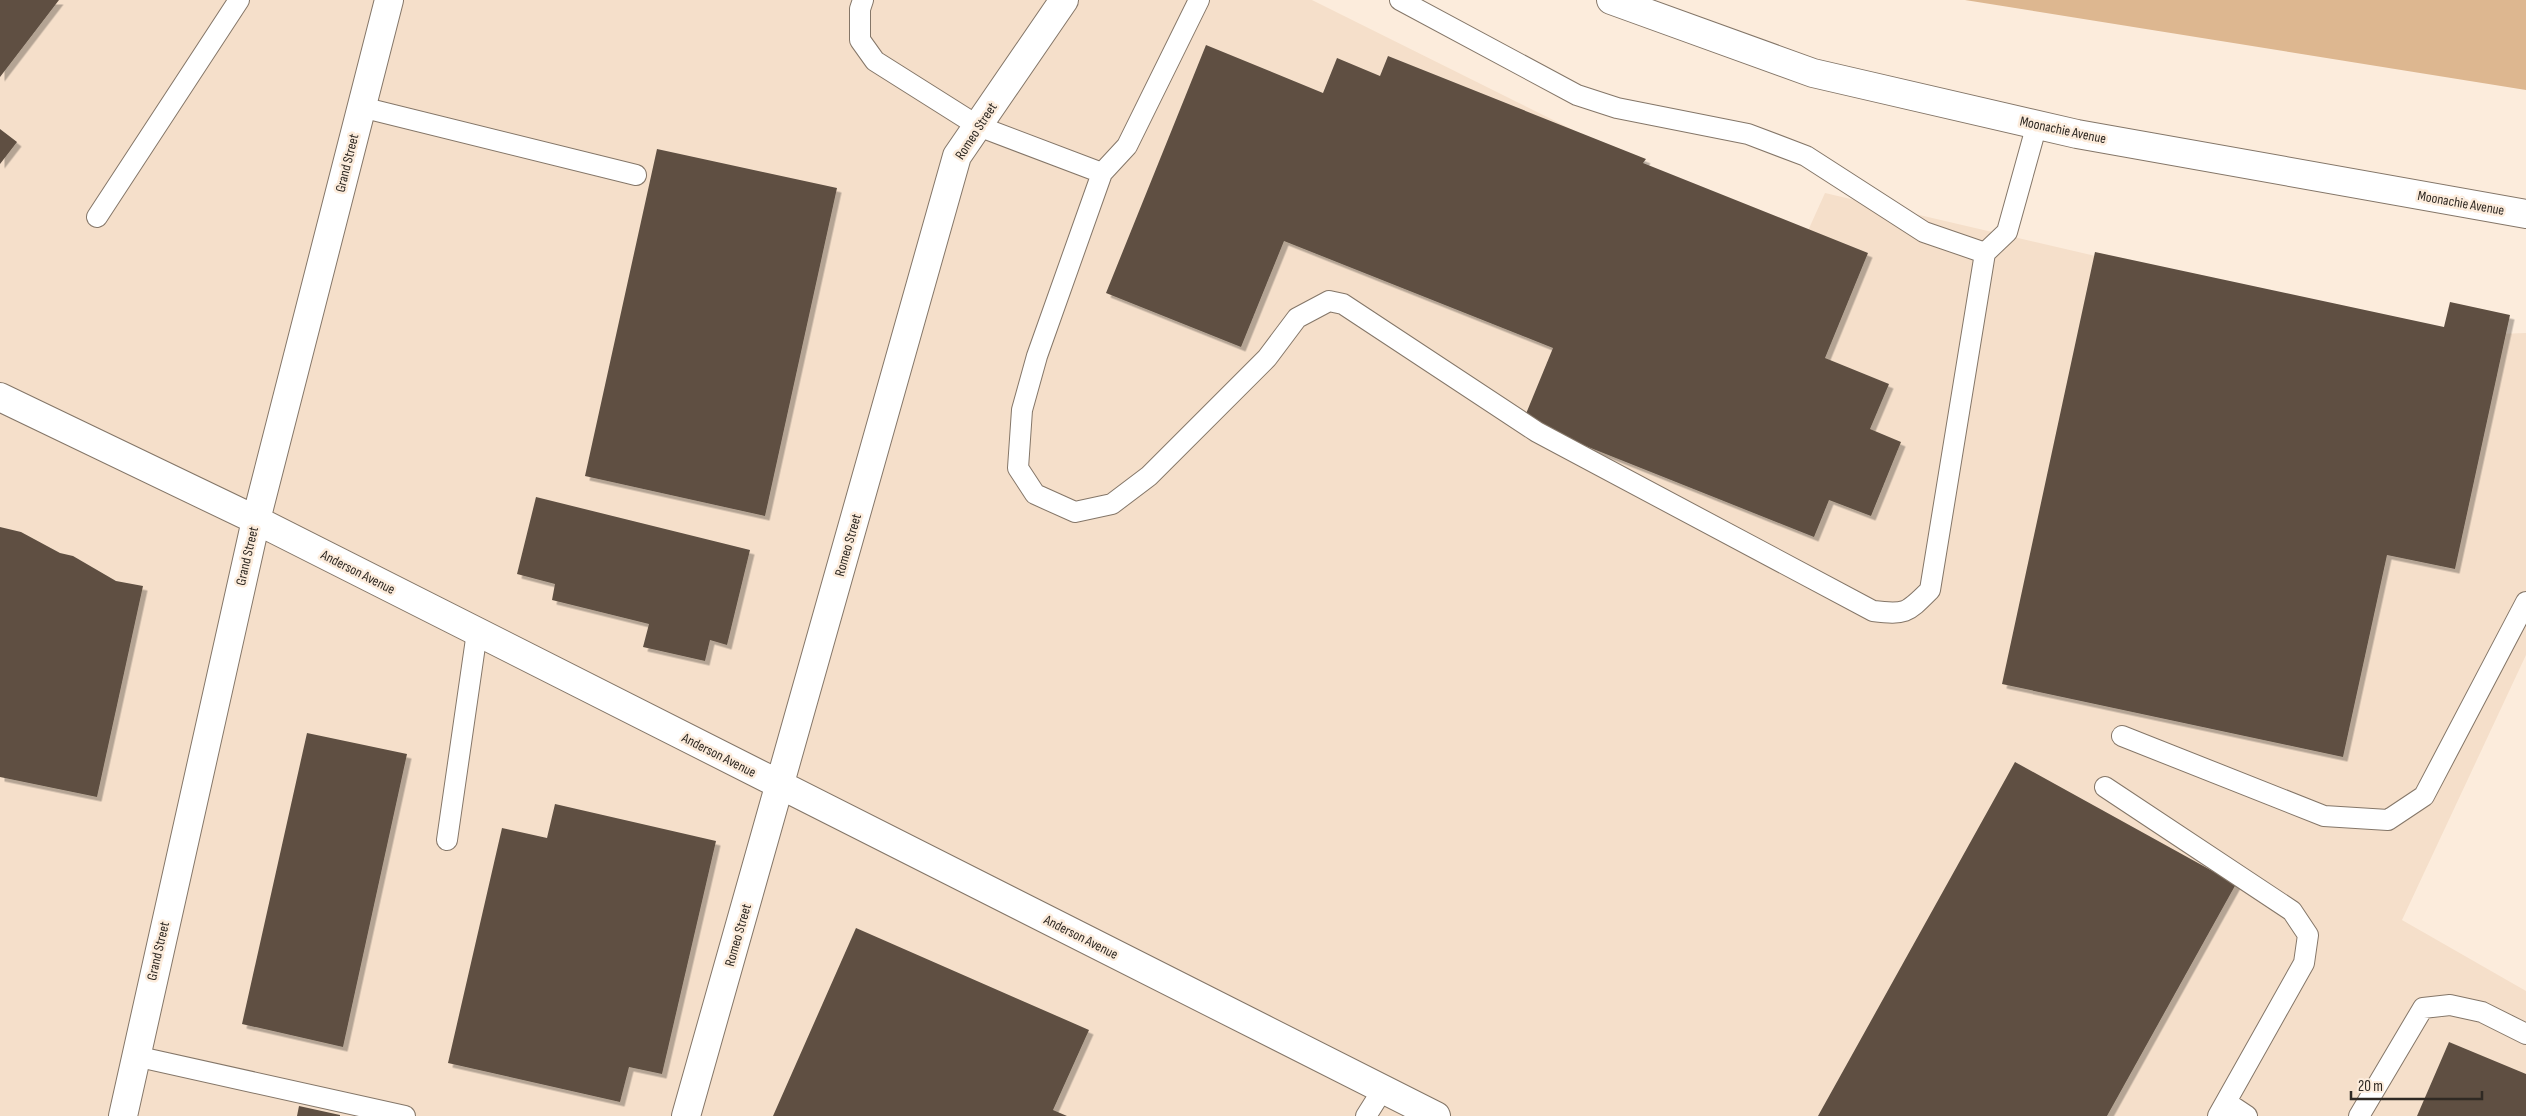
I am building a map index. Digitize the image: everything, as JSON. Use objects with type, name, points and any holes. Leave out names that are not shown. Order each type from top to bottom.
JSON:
[{"type":"street","name":"Grand Street","points":[[123,1116],[256,520],[389,0]]},
{"type":"street","name":"Romeo Street","points":[[686,1116],[957,156],[1064,0]]},
{"type":"street","name":"Moonachie Avenue","points":[[1611,0],[1813,73],[2077,134],[2526,214]]},
{"type":"street","name":"Anderson Avenue","points":[[0,397],[256,520],[1436,1116]]},
{"type":"lane","points":[[97,217],[239,0]]},
{"type":"lane","points":[[863,0],[860,9],[860,40],[875,61],[978,126],[1102,173]]},
{"type":"lane","points":[[1199,0],[1127,146],[1102,173],[1037,356],[1022,410],[1018,468],[1035,494],[1075,512],[1112,504],[1149,476],[1268,358],[1297,318],[1329,301],[1343,304],[1537,432],[1873,611],[1898,614],[1911,608],[1930,590],[1985,253],[2007,232],[2037,124]]},
{"type":"lane","points":[[1400,0],[1577,95],[1617,108],[1748,134],[1806,156],[1924,232],[1985,253]]},
{"type":"lane","points":[[361,107],[636,175]]},
{"type":"lane","points":[[2122,736],[2324,816],[2388,820],[2424,796],[2526,602]]},
{"type":"lane","points":[[447,840],[477,632]]},
{"type":"lane","points":[[2105,787],[2292,911],[2308,935],[2304,963],[2222,1109],[2247,1116]]},
{"type":"lane","points":[[2359,1116],[2423,1008],[2450,1005],[2482,1012],[2526,1034]]},
{"type":"lane","points":[[135,1056],[405,1116]]},
{"type":"lane","points":[[1366,1116],[1383,1089]]},
{"type":"shaded area","points":[[0,0],[1312,0],[1802,244],[1825,193],[2439,336],[2526,333],[2526,655],[2402,920],[2526,991],[2526,1116],[0,1116]]},
{"type":"shaded area","points":[[1965,0],[2526,0],[2526,90]]},
{"type":"building","points":[[0,0],[59,0],[0,77]]},
{"type":"building","points":[[1206,45],[1323,93],[1337,58],[1380,76],[1388,56],[1646,159],[1643,163],[1868,253],[1825,358],[1889,384],[1870,429],[1901,442],[1871,516],[1829,500],[1814,537],[1523,421],[1553,348],[1284,241],[1241,347],[1106,293]]},
{"type":"building","points":[[0,129],[17,142],[0,164]]},
{"type":"building","points":[[657,149],[837,188],[765,516],[585,476]]},
{"type":"building","points":[[2095,252],[2444,327],[2450,302],[2510,315],[2455,569],[2387,555],[2343,757],[2002,684]]},
{"type":"building","points":[[536,497],[750,550],[727,645],[710,640],[705,661],[643,647],[649,624],[552,600],[555,584],[517,574]]},
{"type":"building","points":[[0,527],[21,532],[60,553],[73,556],[116,581],[143,586],[97,797],[0,777]]},
{"type":"building","points":[[307,733],[407,754],[343,1047],[242,1024]]},
{"type":"building","points":[[2015,762],[2236,884],[2107,1116],[1818,1116]]},
{"type":"building","points":[[555,804],[716,841],[662,1074],[629,1067],[620,1102],[448,1063],[502,828],[547,838]]},
{"type":"building","points":[[856,928],[1089,1030],[1053,1110],[1067,1116],[773,1116]]},
{"type":"building","points":[[2449,1042],[2526,1074],[2526,1116],[2417,1116]]},
{"type":"building","points":[[299,1106],[340,1115],[340,1116],[297,1116]]}]
